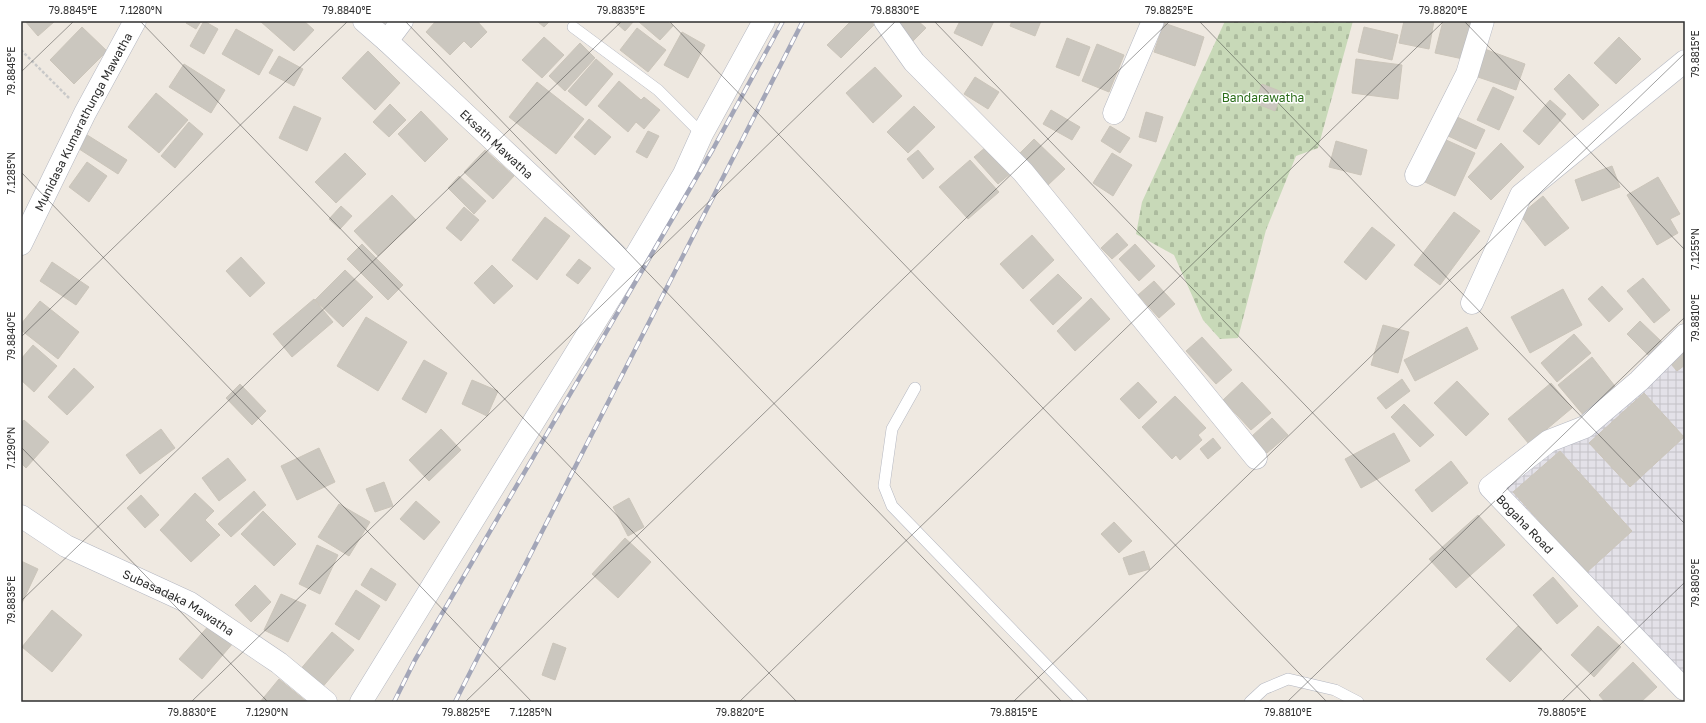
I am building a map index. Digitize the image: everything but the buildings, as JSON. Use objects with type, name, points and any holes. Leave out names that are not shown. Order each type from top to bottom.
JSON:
[{"type":"street","name":"Eksath Mawatha","points":[[364,21],[629,267]]},
{"type":"street","points":[[387,41],[402,21]]},
{"type":"street","points":[[361,702],[629,267],[684,174],[702,134],[764,21]]},
{"type":"street","points":[[885,21],[914,62],[1023,172],[1256,458]]},
{"type":"street","points":[[1114,113],[1153,21]]},
{"type":"street","points":[[1416,175],[1467,74],[1483,21]]},
{"type":"street","name":"Munidasa Kumarathunga Mawatha","points":[[21,244],[128,24]]},
{"type":"street","points":[[1472,303],[1521,195],[1685,61]]},
{"type":"street","name":"Bogaha Road","points":[[1684,689],[1490,487],[1549,441],[1585,427],[1639,381],[1685,335]]},
{"type":"street","name":"Subasadaka Mawatha","points":[[21,516],[66,546],[190,603],[279,663],[326,702]]},
{"type":"lane","points":[[573,27],[658,90],[702,134]]},
{"type":"lane","points":[[915,388],[892,429],[884,486],[892,506],[1082,702]]},
{"type":"lane","points":[[1250,702],[1264,689],[1288,679],[1335,690],[1358,702]]},
{"type":"path","points":[[21,50],[85,113]]},
{"type":"shaded area","points":[[1685,337],[1685,687],[1501,487]]},
{"type":"green space","name":"Bandarawatha","points":[[1225,21],[1353,21],[1318,148],[1296,156],[1266,230],[1238,338],[1220,339],[1203,320],[1174,255],[1136,234],[1142,202]]},
{"type":"railway","points":[[394,702],[415,660],[713,149],[783,21]]},
{"type":"railway","points":[[455,702],[803,21]]}]
